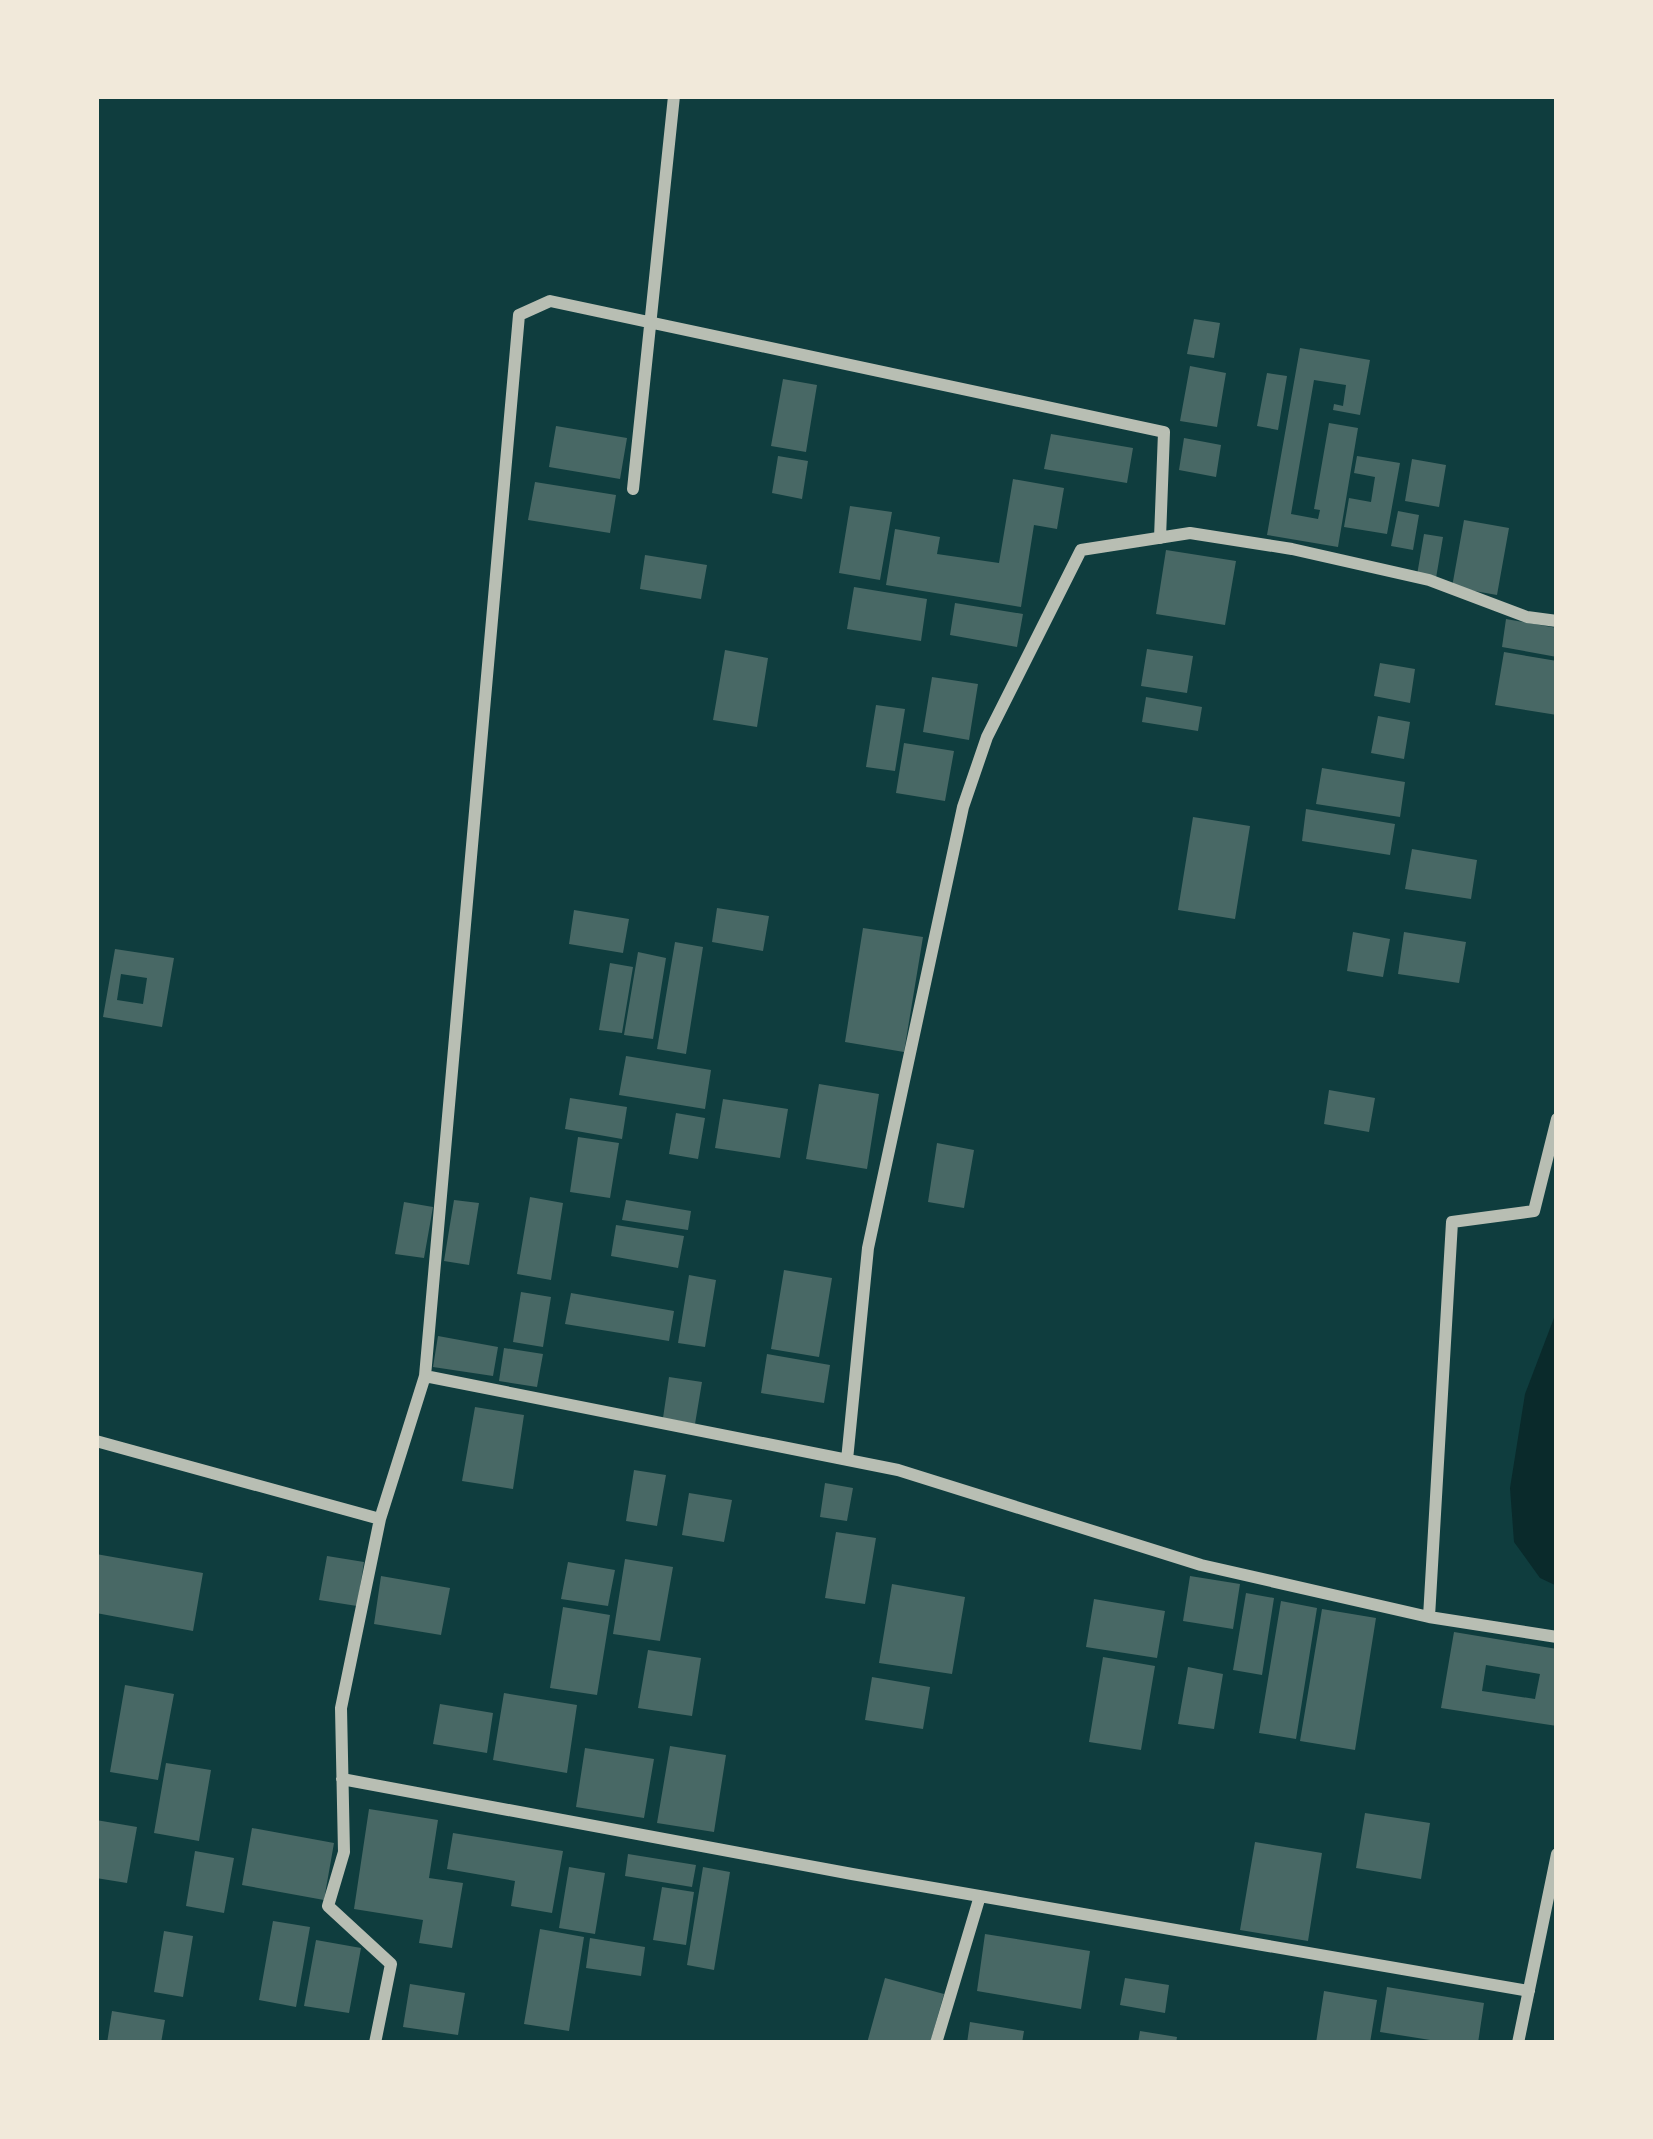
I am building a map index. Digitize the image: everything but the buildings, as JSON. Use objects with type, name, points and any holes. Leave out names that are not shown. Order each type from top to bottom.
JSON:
[{"type":"street","points":[[633,489],[674,96]]},
{"type":"street","points":[[375,2043],[392,1964],[328,1906],[344,1852],[341,1708],[380,1519],[425,1376],[519,315],[550,301],[1164,432],[1160,538]]},
{"type":"street","points":[[847,1460],[868,1248],[963,807],[987,737],[1081,550],[1190,533],[1292,549],[1429,580],[1527,617],[1557,621]]},
{"type":"street","points":[[1429,1616],[1452,1222],[1534,1211],[1557,1120]]},
{"type":"street","points":[[425,1376],[898,1470],[1201,1565],[1429,1616],[1557,1636]]},
{"type":"street","points":[[96,1441],[380,1519]]},
{"type":"street","points":[[343,1779],[1528,1991]]},
{"type":"street","points":[[1518,2043],[1557,1854]]},
{"type":"street","points":[[936,2043],[980,1896]]},
{"type":"water","points":[[1557,1310],[1557,1586],[1540,1578],[1514,1542],[1510,1488],[1525,1394]]}]
